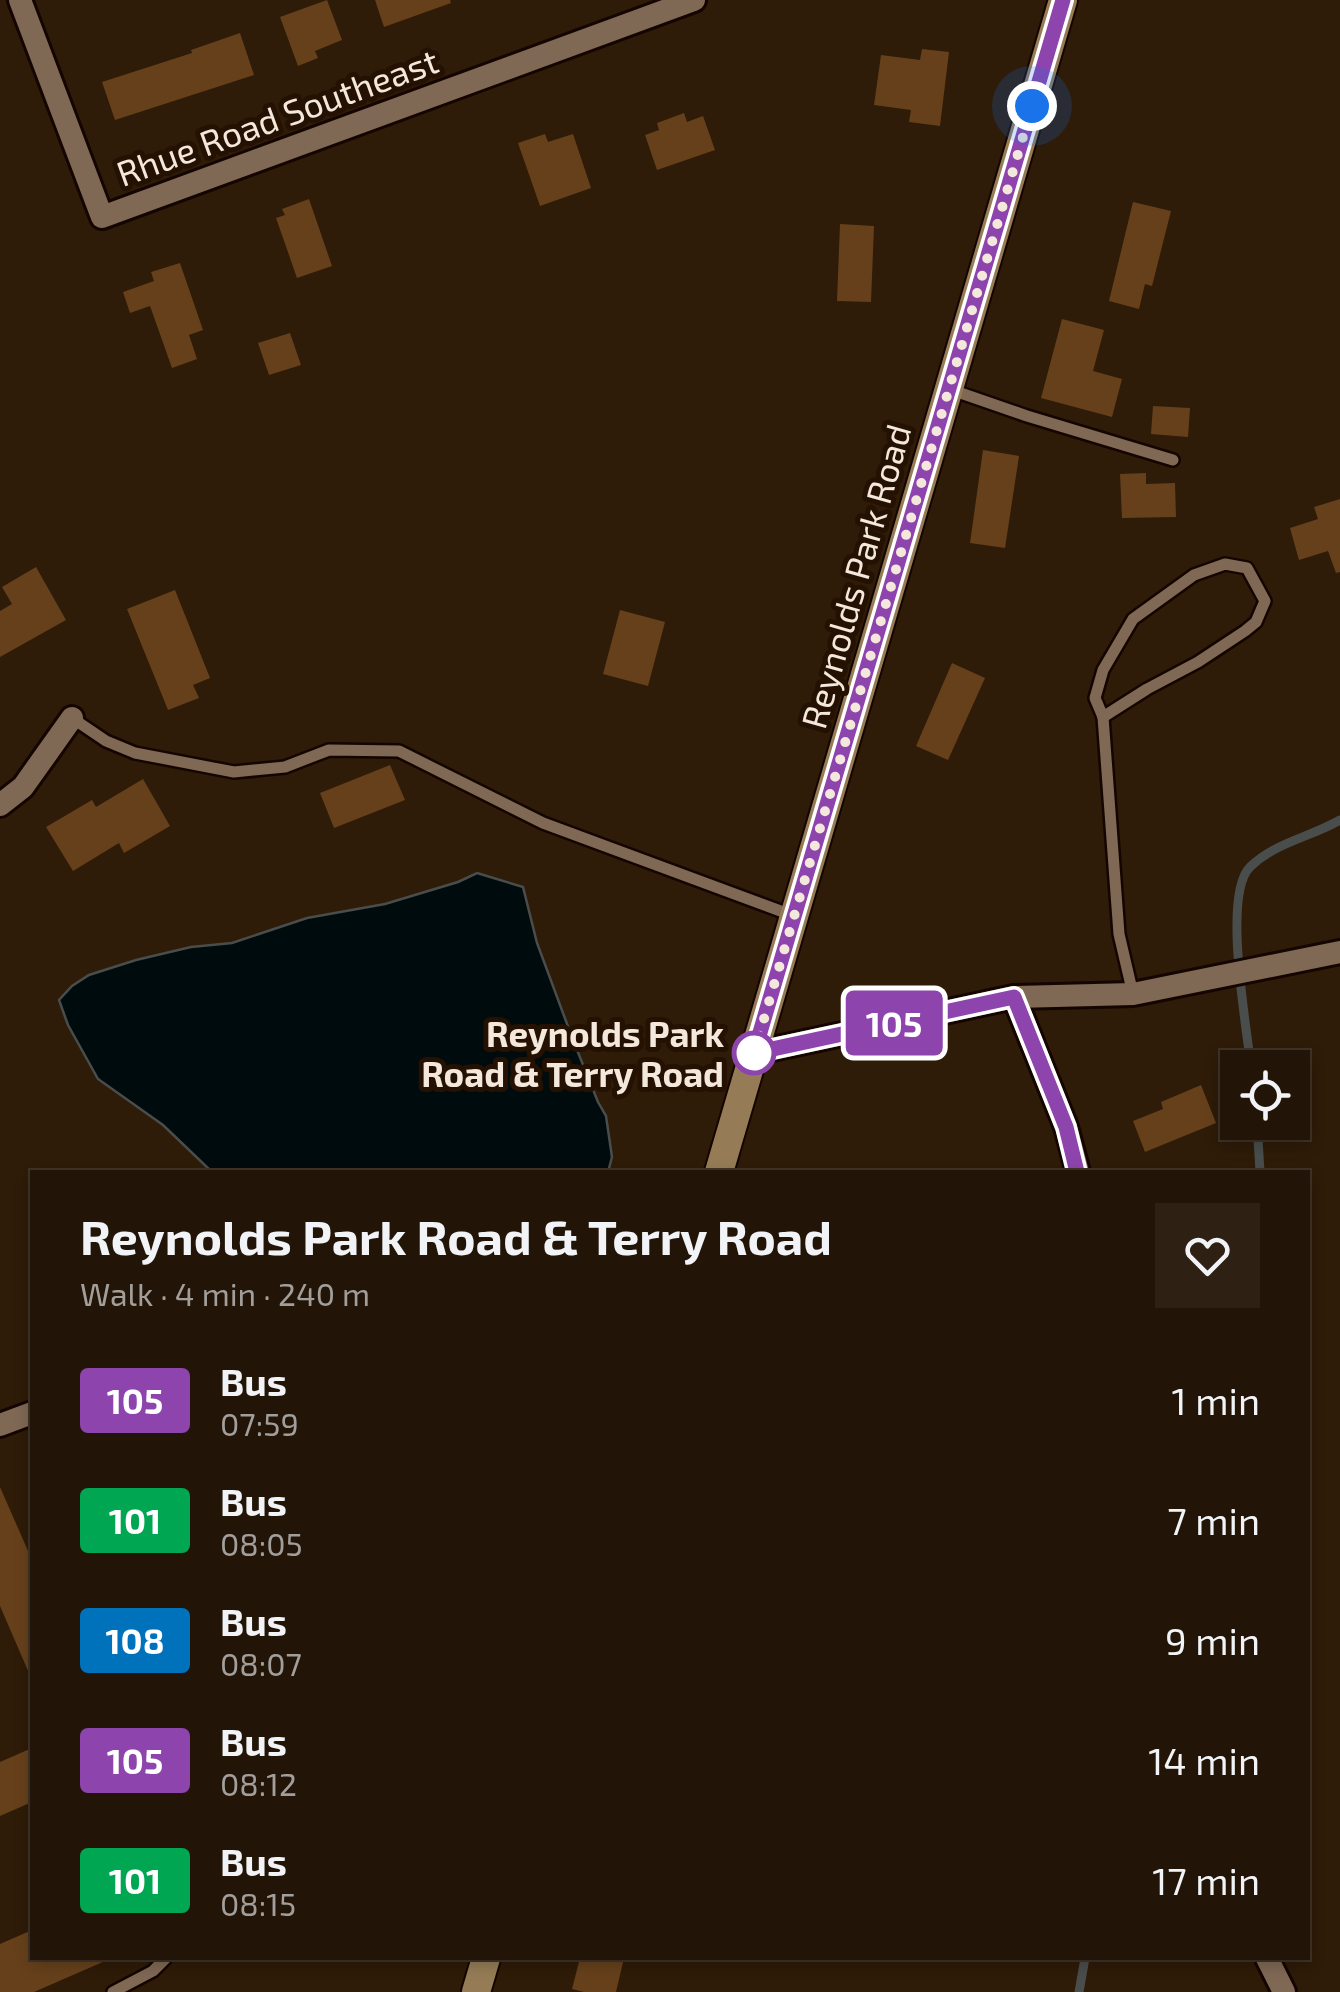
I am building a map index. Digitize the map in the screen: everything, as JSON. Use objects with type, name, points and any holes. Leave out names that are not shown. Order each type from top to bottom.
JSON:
[{"type":"main road","name":"Reynolds Park Road","points":[[720,1170],[1063,0]]},
{"type":"main road","points":[[476,1992],[485,1960]]},
{"type":"street","name":"Rhue Road Southeast","points":[[20,0],[102,217],[694,0]]},
{"type":"street","points":[[0,805],[23,788],[72,718]]},
{"type":"street","points":[[754,1053],[1014,997],[1133,994],[1340,952]]},
{"type":"street","points":[[1014,997],[1066,1127],[1077,1170]]},
{"type":"street","points":[[0,1425],[30,1417]]},
{"type":"street","points":[[1268,1960],[1284,1992]]},
{"type":"lane","points":[[949,389],[1173,460]]},
{"type":"lane","points":[[1103,717],[1198,662],[1256,622],[1265,601],[1246,568],[1225,564],[1194,575],[1133,619],[1102,670],[1095,698],[1103,717],[1119,934],[1133,994]]},
{"type":"lane","points":[[72,718],[106,741],[135,752],[234,772],[286,767],[328,750],[399,751],[542,823],[794,916]]},
{"type":"lane","points":[[113,1992],[154,1971],[164,1960]]},
{"type":"shaded area","points":[[477,873],[523,887],[537,943],[606,1116],[612,1157],[609,1170],[210,1170],[163,1125],[98,1079],[59,1000],[89,975],[136,960],[191,947],[232,943],[307,918],[385,904]]},
{"type":"building","points":[[327,0],[342,40],[315,51],[318,58],[298,66],[280,17]]},
{"type":"building","points":[[375,0],[450,0],[451,3],[384,27]]},
{"type":"building","points":[[240,33],[254,75],[115,120],[102,82]]},
{"type":"building","points":[[922,49],[949,52],[940,126],[909,122],[911,110],[874,105],[881,55],[920,60]]},
{"type":"building","points":[[684,113],[687,122],[703,116],[715,150],[657,170],[645,135],[659,130],[657,123]]},
{"type":"building","points":[[545,134],[548,142],[573,134],[591,188],[540,206],[518,143]]},
{"type":"building","points":[[309,199],[332,266],[297,278],[276,218],[285,215],[282,209]]},
{"type":"building","points":[[1133,202],[1171,211],[1152,286],[1145,284],[1139,309],[1109,301]]},
{"type":"building","points":[[840,224],[874,226],[871,302],[837,301]]},
{"type":"building","points":[[180,263],[203,330],[189,335],[197,359],[172,368],[150,306],[130,313],[123,292],[154,281],[151,272]]},
{"type":"building","points":[[1062,319],[1104,330],[1093,371],[1122,379],[1112,417],[1041,398]]},
{"type":"building","points":[[290,333],[301,365],[269,375],[258,343]]},
{"type":"building","points":[[1153,406],[1190,408],[1188,437],[1151,434]]},
{"type":"building","points":[[983,450],[1019,456],[1005,548],[970,543]]},
{"type":"building","points":[[1146,473],[1146,484],[1175,483],[1176,517],[1122,518],[1120,474]]},
{"type":"building","points":[[1340,499],[1340,572],[1336,573],[1328,551],[1299,560],[1290,528],[1318,519],[1314,507]]},
{"type":"building","points":[[36,567],[66,620],[0,657],[0,611],[12,604],[2,587]]},
{"type":"building","points":[[175,590],[210,678],[193,685],[199,698],[168,710],[127,609]]},
{"type":"building","points":[[620,610],[665,622],[648,686],[603,674]]},
{"type":"building","points":[[952,663],[985,678],[948,760],[916,746]]},
{"type":"building","points":[[390,765],[405,800],[334,828],[320,793]]},
{"type":"building","points":[[143,779],[170,826],[124,853],[119,843],[73,871],[46,827],[92,800],[96,807]]},
{"type":"building","points":[[1201,1085],[1216,1123],[1145,1152],[1133,1121],[1163,1109],[1161,1102]]},
{"type":"building","points":[[0,1487],[30,1555],[30,1675],[0,1606]]},
{"type":"building","points":[[30,1749],[30,1803],[0,1816],[0,1762]]},
{"type":"building","points":[[30,1931],[30,1960],[107,1960],[34,1992],[0,1992],[0,1944]]},
{"type":"building","points":[[579,1960],[624,1960],[616,1992],[572,1989]]},
{"type":"waterway","points":[[1249,1050],[1237,932],[1242,882],[1260,858],[1340,820]]},
{"type":"waterway","points":[[1258,1140],[1260,1170]]},
{"type":"waterway","points":[[1079,1992],[1085,1960]]},
{"type":"bus line","name":"105","points":[[1063,0],[754,1053],[1014,997],[1066,1127],[1077,1170]]},
{"type":"place","name":"Reynolds Park Road & Terry Road","points":[[754,1053]]},
{"type":"route","points":[[754,1053],[1032,106]]}]
